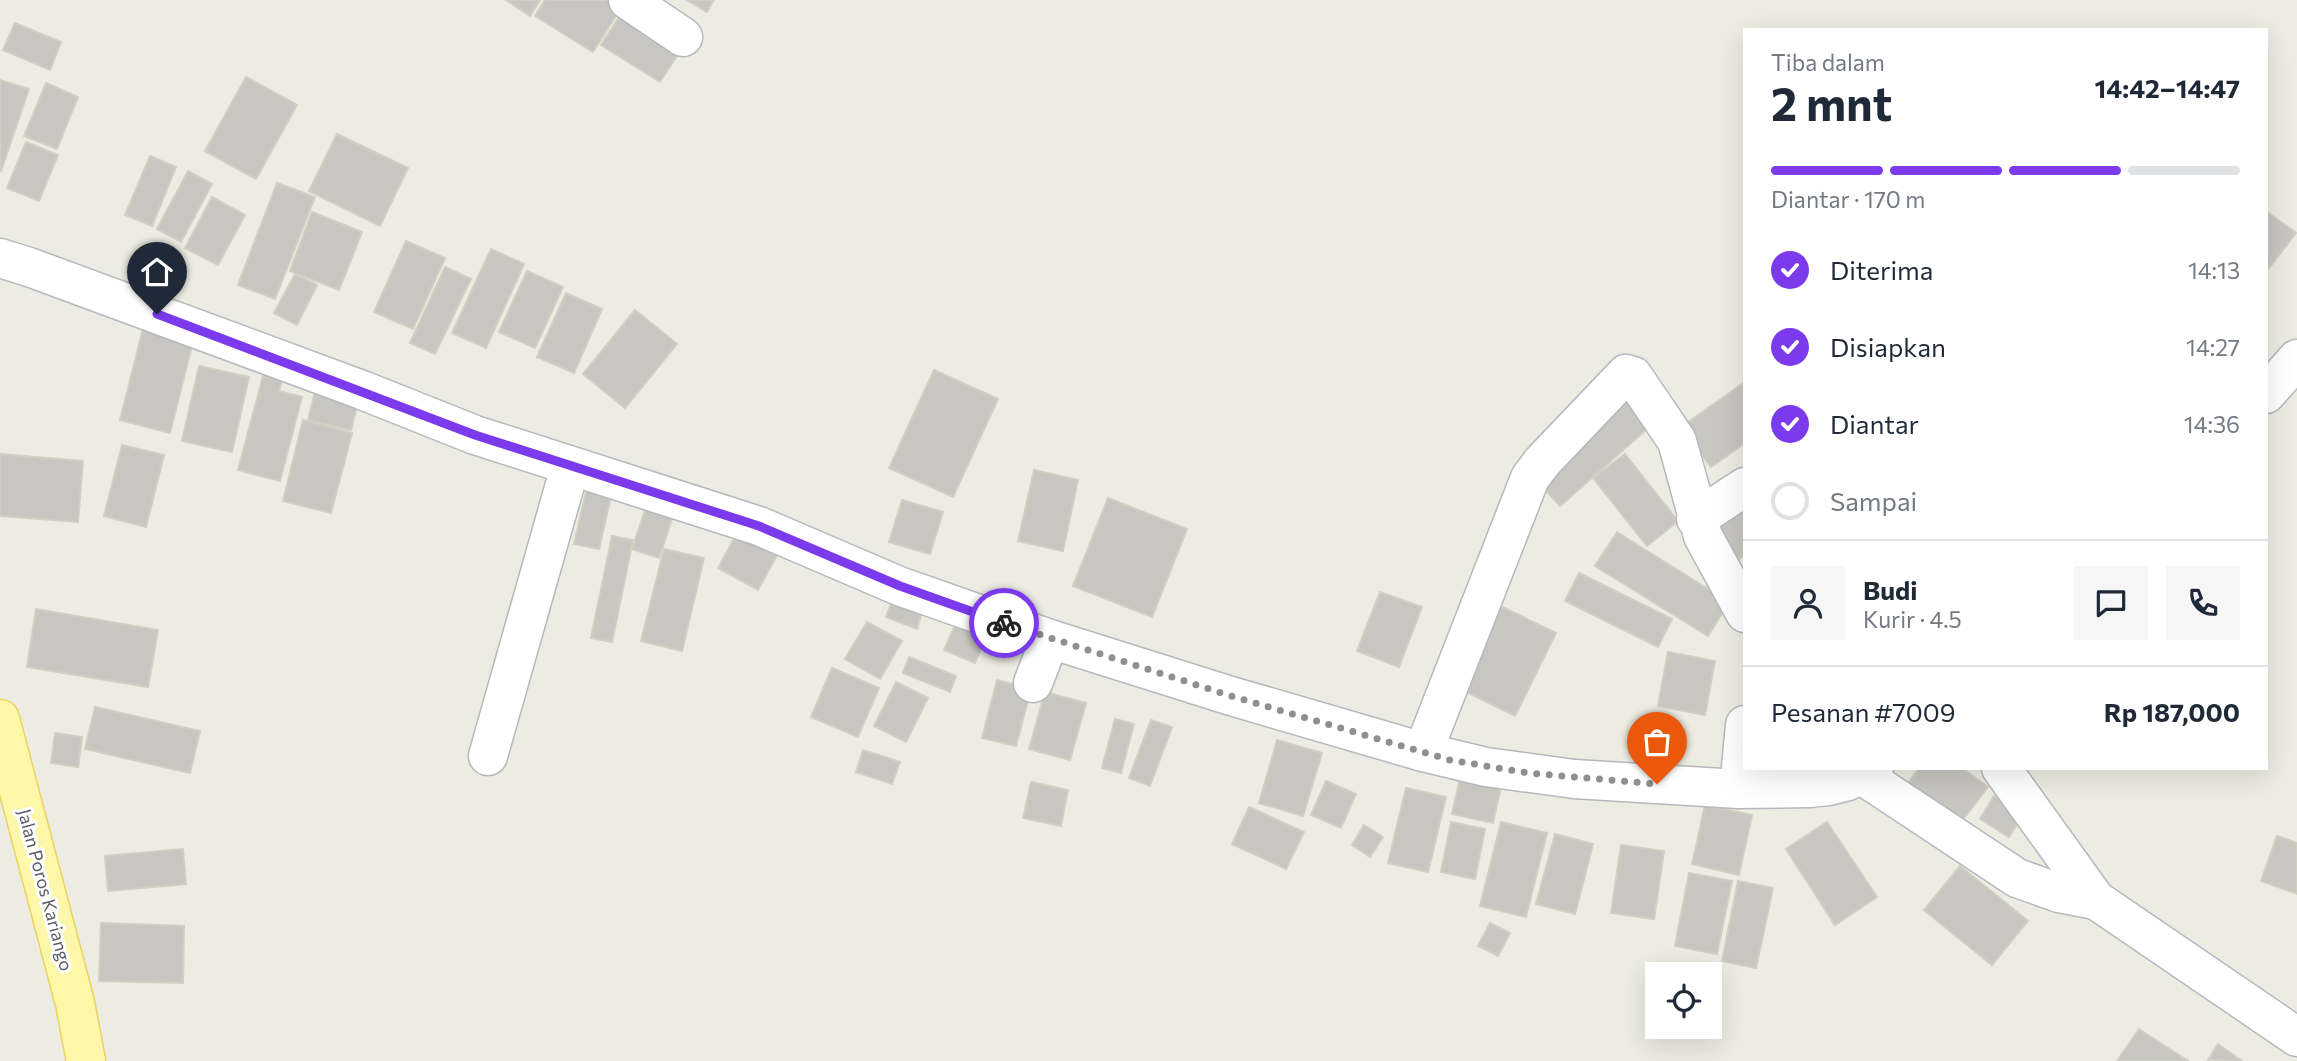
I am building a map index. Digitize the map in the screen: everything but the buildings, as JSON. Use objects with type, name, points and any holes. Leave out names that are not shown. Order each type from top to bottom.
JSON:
[{"type":"main road","name":"Jalan Poros Kariango","points":[[0,719],[75,1003],[86,1061]]},
{"type":"street","points":[[628,0],[683,37]]},
{"type":"street","points":[[0,258],[362,390],[475,435],[759,526],[900,586],[1050,639],[1231,696],[1423,752],[1486,767],[1540,775],[1739,789],[1810,788],[1849,781],[1868,772],[2017,878],[2059,893],[2095,900]]},
{"type":"street","points":[[2268,392],[2297,359]]},
{"type":"street","points":[[1423,752],[1530,478],[1626,374],[1633,376],[1677,441],[1696,519],[1743,609]]},
{"type":"street","points":[[488,756],[570,467]]},
{"type":"street","points":[[1696,519],[1743,487]]},
{"type":"street","points":[[1033,683],[1050,639]]},
{"type":"street","points":[[1739,789],[1743,746]]},
{"type":"street","points":[[2002,770],[2095,900],[2297,1037]]},
{"type":"way so far","points":[[1004,623],[1231,696],[1450,760],[1574,779],[1657,784]]},
{"type":"route","points":[[157,314],[475,435],[759,526],[900,586],[1004,623]]}]
